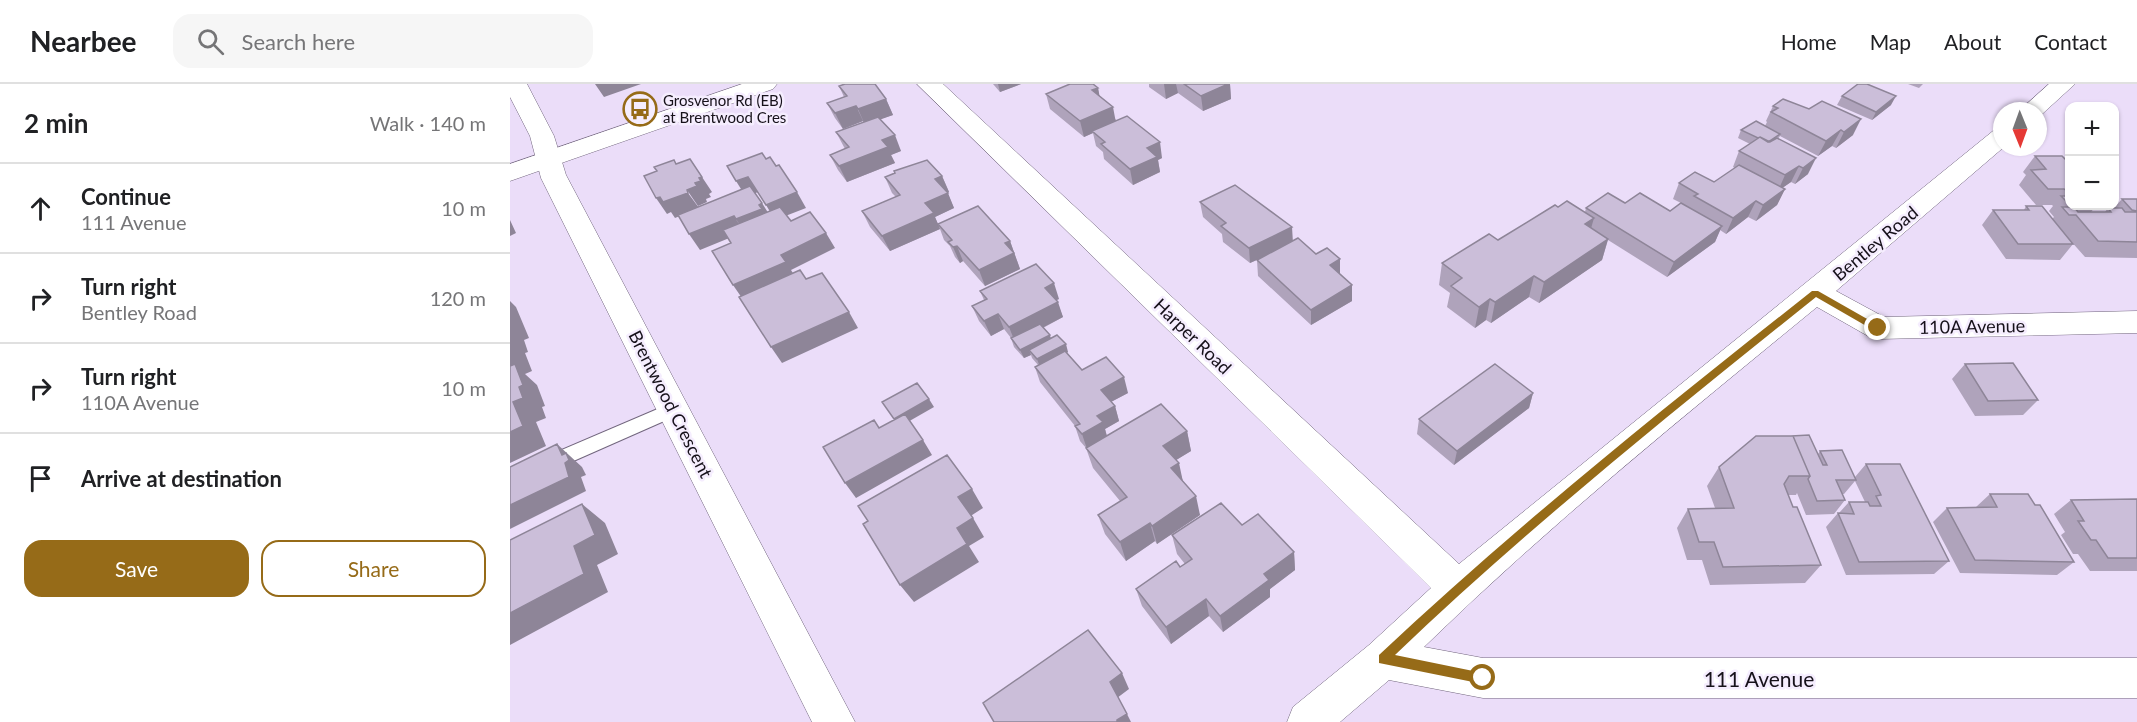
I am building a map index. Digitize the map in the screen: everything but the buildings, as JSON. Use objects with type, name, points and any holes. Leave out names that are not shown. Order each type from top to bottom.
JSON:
[{"type":"street","name":"Brentwood Crescent","points":[[515,84],[542,136],[554,178],[834,722]]},
{"type":"street","points":[[510,173],[765,84]]},
{"type":"street","name":"Harper Road","points":[[929,84],[1458,588]]},
{"type":"street","points":[[2042,102],[2063,84]]},
{"type":"street","name":"Bentley Road","points":[[1308,722],[1383,659],[1458,588],[1664,414],[1815,293],[1993,144]]},
{"type":"street","name":"110A Avenue","points":[[1815,293],[1878,328],[2137,322]]},
{"type":"street","name":"111 Avenue","points":[[1383,659],[1483,678],[2137,678]]},
{"type":"lane","points":[[510,481],[674,409]]},
{"type":"place","name":"Grosvenor Rd (EB) at Brentwood Cres","points":[[640,109]]},
{"type":"route","points":[[1483,678],[1383,659],[1458,588],[1664,414],[1815,293],[1878,328]]}]
